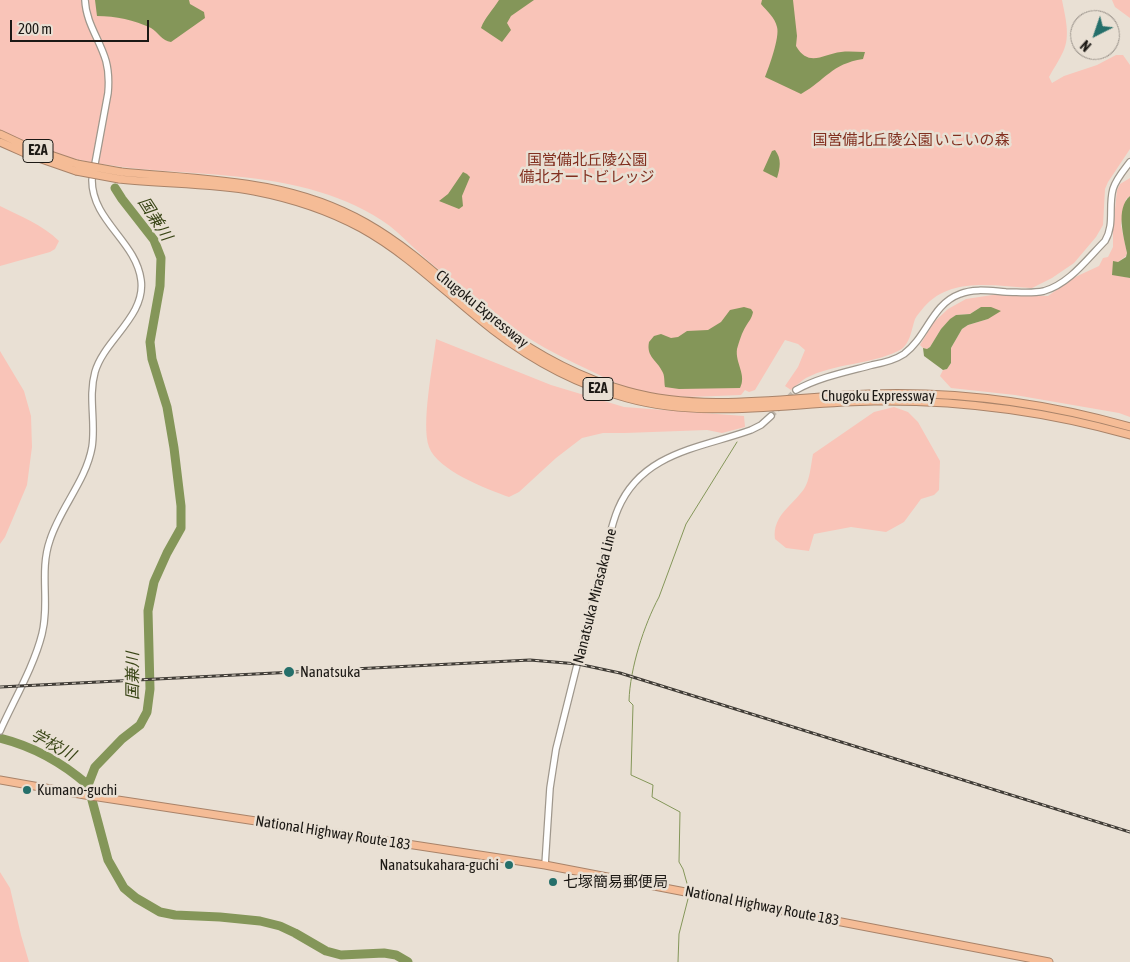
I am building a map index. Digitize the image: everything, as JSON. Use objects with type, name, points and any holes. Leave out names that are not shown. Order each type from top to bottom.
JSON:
[{"type":"highway","name":"Chugoku Expressway","points":[[0,134],[76,168]]},
{"type":"highway","name":"Chugoku Expressway","points":[[0,142],[27,154],[76,168],[254,191],[296,202],[339,218],[383,241],[408,259],[494,332],[525,353],[570,378],[629,399],[701,409],[873,401],[965,404],[1033,412],[1130,435]]},
{"type":"highway","name":"Chugoku Expressway","points":[[120,175],[255,184],[299,196],[340,211],[364,222],[413,254],[498,326],[529,347],[574,372],[630,392],[701,402],[872,394],[937,395],[1034,405],[1130,427]]},
{"type":"highway","name":"National Highway Route 183","points":[[0,780],[85,795],[545,865],[1049,962]]},
{"type":"main road","points":[[0,731],[32,662],[42,634],[46,603],[44,576],[46,556],[50,539],[84,471],[91,449],[94,428],[92,384],[99,359],[132,314],[140,294],[141,280],[131,253],[97,205],[92,190],[109,80],[105,59],[88,19],[85,0]]},
{"type":"main road","points":[[796,390],[812,382],[903,355],[917,342],[944,303],[961,293],[974,291],[1029,293],[1045,290],[1065,281],[1105,241],[1109,234],[1114,187],[1130,162]]},
{"type":"main road","name":"Nanatsuka Mirasaka Line","points":[[545,865],[550,788],[556,749],[605,553],[623,499],[642,475],[666,458],[683,450],[751,430],[761,425],[771,416]]},
{"type":"green space","points":[[0,0],[1062,0],[1067,26],[1067,39],[1063,52],[1049,77],[1052,83],[1064,76],[1106,60],[1120,60],[1120,55],[1123,55],[1130,65],[1130,149],[1105,189],[1103,225],[1096,237],[1074,263],[1052,278],[1032,288],[974,285],[947,291],[935,297],[918,314],[908,342],[902,349],[887,356],[817,373],[804,379],[791,390],[785,386],[798,367],[805,350],[798,344],[785,340],[755,390],[749,392],[745,390],[741,395],[694,397],[659,395],[640,391],[618,384],[560,356],[516,330],[438,269],[390,226],[364,210],[329,195],[288,184],[247,178],[121,167],[80,160],[39,148],[0,130]]},
{"type":"green space","points":[[1112,0],[1130,0],[1130,18],[1120,10],[1115,7]]},
{"type":"green space","points":[[1130,178],[1130,196],[1126,199],[1121,225],[1127,253],[1118,262],[1112,274],[1130,278],[1130,417],[1119,413],[1015,395],[951,388],[940,376],[943,370],[947,369],[951,363],[951,348],[962,329],[968,325],[988,319],[981,307],[970,314],[956,315],[941,329],[930,347],[927,349],[923,348],[920,345],[933,323],[948,309],[966,299],[999,294],[1048,296],[1073,278],[1099,266],[1103,258],[1108,257],[1113,247],[1117,190],[1120,184]]},
{"type":"green space","points":[[0,206],[31,221],[53,235],[59,241],[55,249],[0,266]]},
{"type":"green space","points":[[436,339],[551,385],[624,407],[744,416],[745,427],[722,433],[707,430],[603,433],[582,438],[556,458],[519,492],[509,497],[476,484],[452,471],[434,456],[429,447],[426,424]]},
{"type":"green space","points":[[0,351],[24,391],[31,416],[32,447],[27,485],[5,537],[0,544]]},
{"type":"green space","points":[[894,407],[908,412],[918,422],[940,461],[939,490],[934,495],[921,499],[904,522],[886,532],[851,527],[814,534],[809,551],[786,548],[775,539],[775,531],[780,518],[806,485],[813,454],[874,412]]},
{"type":"green space","points":[[0,872],[10,888],[29,962],[0,962]]},
{"type":"shaded area","points":[[95,0],[189,0],[190,4],[204,12],[205,18],[171,42],[165,40],[151,28],[138,23],[125,19],[97,16]]},
{"type":"shaded area","points":[[499,0],[534,0],[511,16],[507,23],[511,30],[502,42],[481,28]]},
{"type":"shaded area","points":[[762,0],[793,0],[797,36],[796,46],[806,56],[817,58],[841,52],[865,52],[863,59],[843,65],[801,94],[765,77],[774,52],[778,32],[774,21],[761,4]]},
{"type":"shaded area","points":[[775,150],[780,164],[777,178],[763,171],[772,151]]},
{"type":"shaded area","points":[[463,172],[470,177],[462,196],[463,206],[459,209],[439,201],[448,194]]},
{"type":"shaded area","points":[[1130,196],[1130,278],[1112,275],[1113,261],[1118,262],[1126,257],[1127,253],[1122,216],[1125,202]]},
{"type":"shaded area","points":[[744,307],[751,309],[753,312],[743,331],[737,349],[742,374],[740,388],[679,389],[665,387],[663,373],[652,358],[648,347],[649,342],[654,336],[661,334],[671,338],[678,337],[687,331],[708,330],[721,322],[730,310]]},
{"type":"shaded area","points":[[981,307],[991,307],[1001,311],[988,319],[968,325],[962,329],[951,348],[951,363],[947,369],[943,370],[924,356],[923,348],[927,349],[930,347],[941,329],[950,319],[956,315],[970,314]]},
{"type":"waterway","name":"国兼川","points":[[115,188],[154,240],[161,258],[160,286],[150,342],[152,359],[167,407],[174,448],[181,506],[181,528],[154,582],[148,611],[150,689],[147,712],[140,725],[122,739],[95,767],[88,785],[108,860],[124,888],[136,898],[160,912],[175,915],[260,921],[280,926],[326,951],[341,955],[384,953],[396,955],[408,962]]},
{"type":"waterway","points":[[688,887],[679,862],[680,812],[652,797],[653,785],[631,775],[633,705],[629,701],[630,688],[643,634],[686,524],[737,442]]},
{"type":"waterway","name":"学校川","points":[[0,738],[47,756],[68,769],[88,785]]},
{"type":"waterway","points":[[678,962],[679,934],[689,895]]},
{"type":"tunnel","points":[[771,416],[796,390]]},
{"type":"railway","points":[[0,687],[530,660],[578,664],[620,673],[1130,832]]},
{"type":"place","name":"Nanatsuka","points":[[289,672]]},
{"type":"place","name":"Kumano-guchi","points":[[27,790]]},
{"type":"place","name":"Nanatsukahara-guchi","points":[[509,865]]},
{"type":"place","name":"七塚簡易郵便局","points":[[553,882]]},
{"type":"park label","name":"国営備北丘陵公園 いこいの森","points":[[911,140]]},
{"type":"park label","name":"国営備北丘陵公園 備北オートビレッジ","points":[[587,168]]}]
